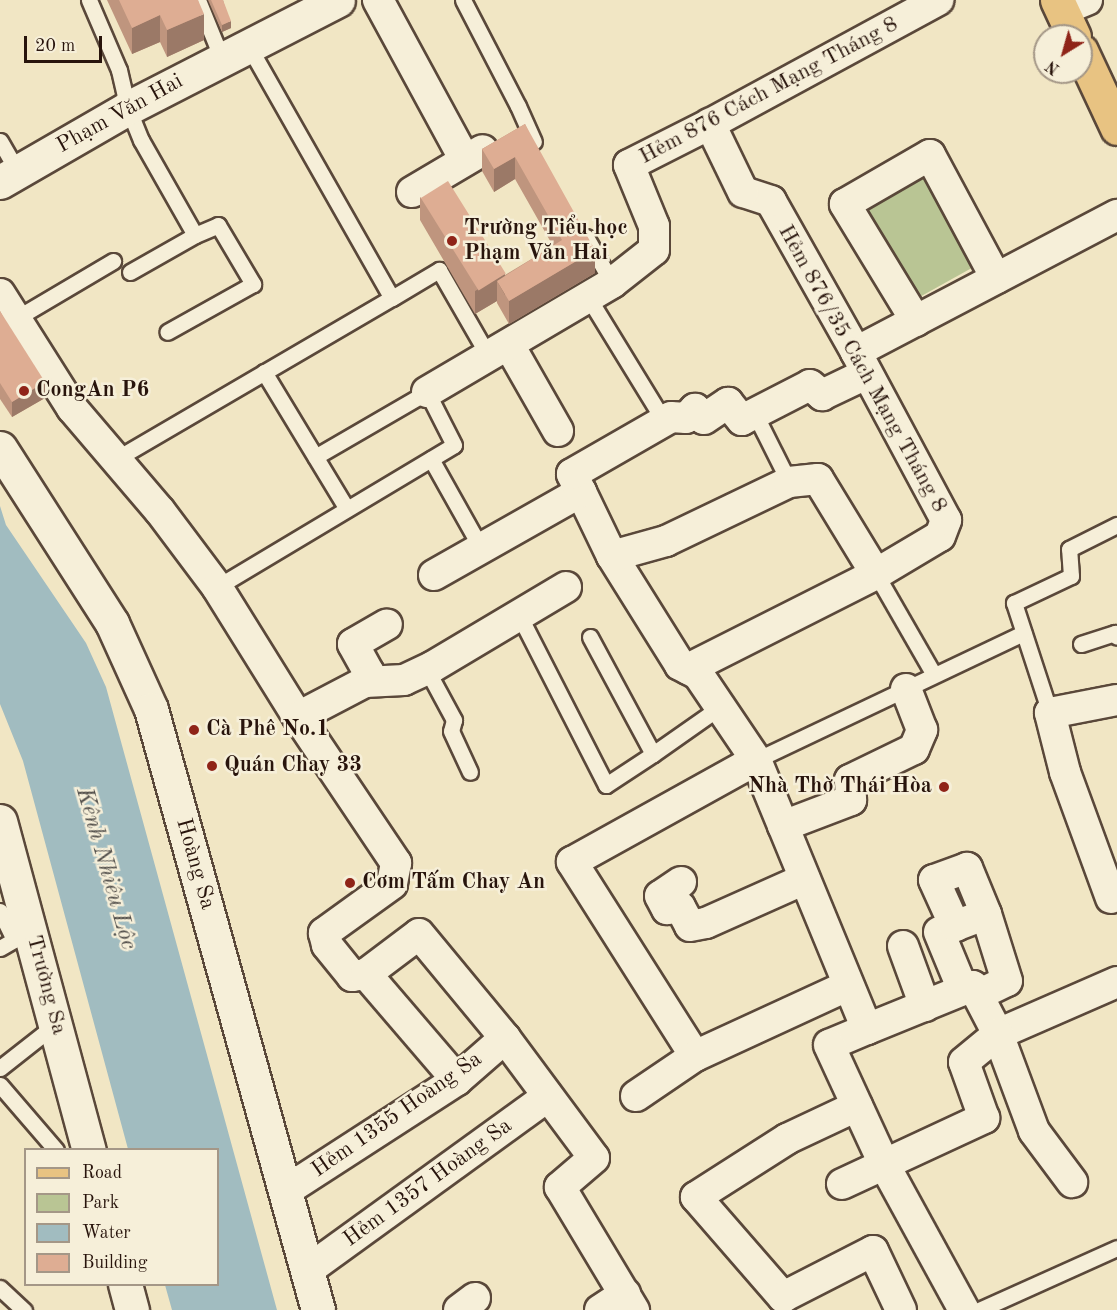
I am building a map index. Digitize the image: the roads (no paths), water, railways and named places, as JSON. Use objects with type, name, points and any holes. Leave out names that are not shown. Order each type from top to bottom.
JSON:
[{"type":"main road","points":[[1093,67],[1109,88],[1117,128]]},
{"type":"street","name":"Phạm Văn Hai","points":[[9,177],[128,108],[338,0]]},
{"type":"street","points":[[378,0],[465,160]]},
{"type":"street","name":"Hẻm 876 Cách Mạng Tháng 8","points":[[427,392],[600,290],[654,250],[654,225],[629,165],[710,124],[938,0]]},
{"type":"street","name":"Hẻm 876/35 Cách Mạng Tháng 8","points":[[688,669],[876,574],[940,536],[946,520],[771,201],[743,192],[710,124]]},
{"type":"street","points":[[412,192],[525,126]]},
{"type":"street","points":[[916,321],[845,204],[930,155],[996,278]]},
{"type":"street","points":[[867,1029],[847,986],[756,760],[698,674],[680,665],[612,556],[572,474],[671,417],[686,418],[695,409],[704,418],[728,403],[742,420],[810,385],[822,395],[916,321],[1117,215]]},
{"type":"street","points":[[8,307],[63,396],[160,511],[217,587],[298,717],[396,863],[392,884],[324,933],[327,945],[352,976],[366,974],[419,934],[505,1038],[594,1158],[560,1187],[630,1302],[600,1310]]},
{"type":"street","points":[[499,351],[558,431]]},
{"type":"street","name":"Hoàng Sa","points":[[0,448],[112,623],[152,709],[287,1190],[318,1310]]},
{"type":"street","points":[[612,556],[666,541],[789,482],[818,479],[876,574]]},
{"type":"street","points":[[434,575],[581,492]]},
{"type":"street","points":[[298,717],[365,682],[404,680],[427,670],[566,587]]},
{"type":"street","points":[[365,682],[369,673],[353,644],[387,624]]},
{"type":"street","points":[[783,826],[851,800],[850,780],[914,749],[922,730],[906,688]]},
{"type":"street","points":[[1111,898],[1065,772],[1050,712],[1117,700]]},
{"type":"street","points":[[695,1056],[572,862],[756,760]]},
{"type":"street","name":"Trường Sa","points":[[0,821],[23,935],[56,1024],[89,1148]]},
{"type":"street","points":[[681,882],[660,896],[667,909],[680,907],[690,926],[706,923],[805,879]]},
{"type":"street","points":[[964,1310],[884,1164],[829,1045],[925,1006],[1006,981],[987,914]]},
{"type":"street","points":[[939,932],[970,993],[998,1035],[1034,1131],[1072,1182]]},
{"type":"street","points":[[903,946],[925,1006]]},
{"type":"street","points":[[366,974],[457,1080]]},
{"type":"street","points":[[842,1184],[984,1118],[964,1062],[998,1035],[1117,982]]},
{"type":"street","points":[[636,1096],[695,1056],[847,986]]},
{"type":"street","name":"Hẻm 1355 Hoàng Sa","points":[[287,1190],[457,1080],[505,1038]]},
{"type":"street","name":"Hẻm 1357 Hoàng Sa","points":[[308,1270],[548,1096]]},
{"type":"street","points":[[857,1106],[787,1139],[696,1197],[783,1297],[873,1251],[902,1310]]},
{"type":"street","points":[[126,1286],[132,1310]]},
{"type":"lane","points":[[89,0],[119,70],[128,108],[141,140],[195,236]]},
{"type":"lane","points":[[198,0],[235,52],[392,298]]},
{"type":"lane","points":[[463,0],[542,157]]},
{"type":"lane","points":[[0,141],[9,177]]},
{"type":"lane","points":[[577,220],[600,290],[664,421]]},
{"type":"lane","points":[[130,272],[218,225],[253,284],[167,332]]},
{"type":"lane","points":[[8,307],[113,261]]},
{"type":"lane","points":[[116,459],[439,270],[499,351]]},
{"type":"lane","points":[[264,372],[347,509]]},
{"type":"lane","points":[[217,587],[454,445],[427,392],[315,457]]},
{"type":"lane","points":[[755,414],[789,482]]},
{"type":"lane","points":[[431,459],[481,549]]},
{"type":"lane","points":[[1050,712],[1014,603],[1071,576],[1069,549],[1117,525]]},
{"type":"lane","points":[[876,574],[934,675]]},
{"type":"lane","points":[[519,615],[606,785],[720,707]]},
{"type":"lane","points":[[756,760],[1023,633]]},
{"type":"lane","points":[[1081,644],[1115,633],[1117,637]]},
{"type":"lane","points":[[590,637],[653,753]]},
{"type":"lane","points":[[427,670],[454,720],[451,731],[470,772]]},
{"type":"lane","points":[[0,911],[23,935],[0,948]]},
{"type":"lane","points":[[0,1068],[56,1024]]},
{"type":"lane","points":[[0,1085],[55,1148]]},
{"type":"lane","points":[[979,1310],[1117,1248]]},
{"type":"lane","points":[[0,1288],[24,1310]]},
{"type":"water","name":"Kênh Nhiêu Lộc","points":[[0,506],[6,525],[86,643],[106,687],[277,1310],[172,1310],[165,1286],[219,1286],[219,1148],[128,1148],[23,761],[0,704]]},
{"type":"place","name":"Trường Tiểu học Phạm Văn Hai","points":[[452,241]]},
{"type":"place","name":"CongAn P6","points":[[24,391]]},
{"type":"place","name":"Cà Phê No.1","points":[[194,730]]},
{"type":"place","name":"Quán Chay 33","points":[[212,766]]},
{"type":"place","name":"Nhà Thờ Thái Hòa","points":[[944,787]]},
{"type":"place","name":"Cơm Tấm Chay An","points":[[350,883]]}]
